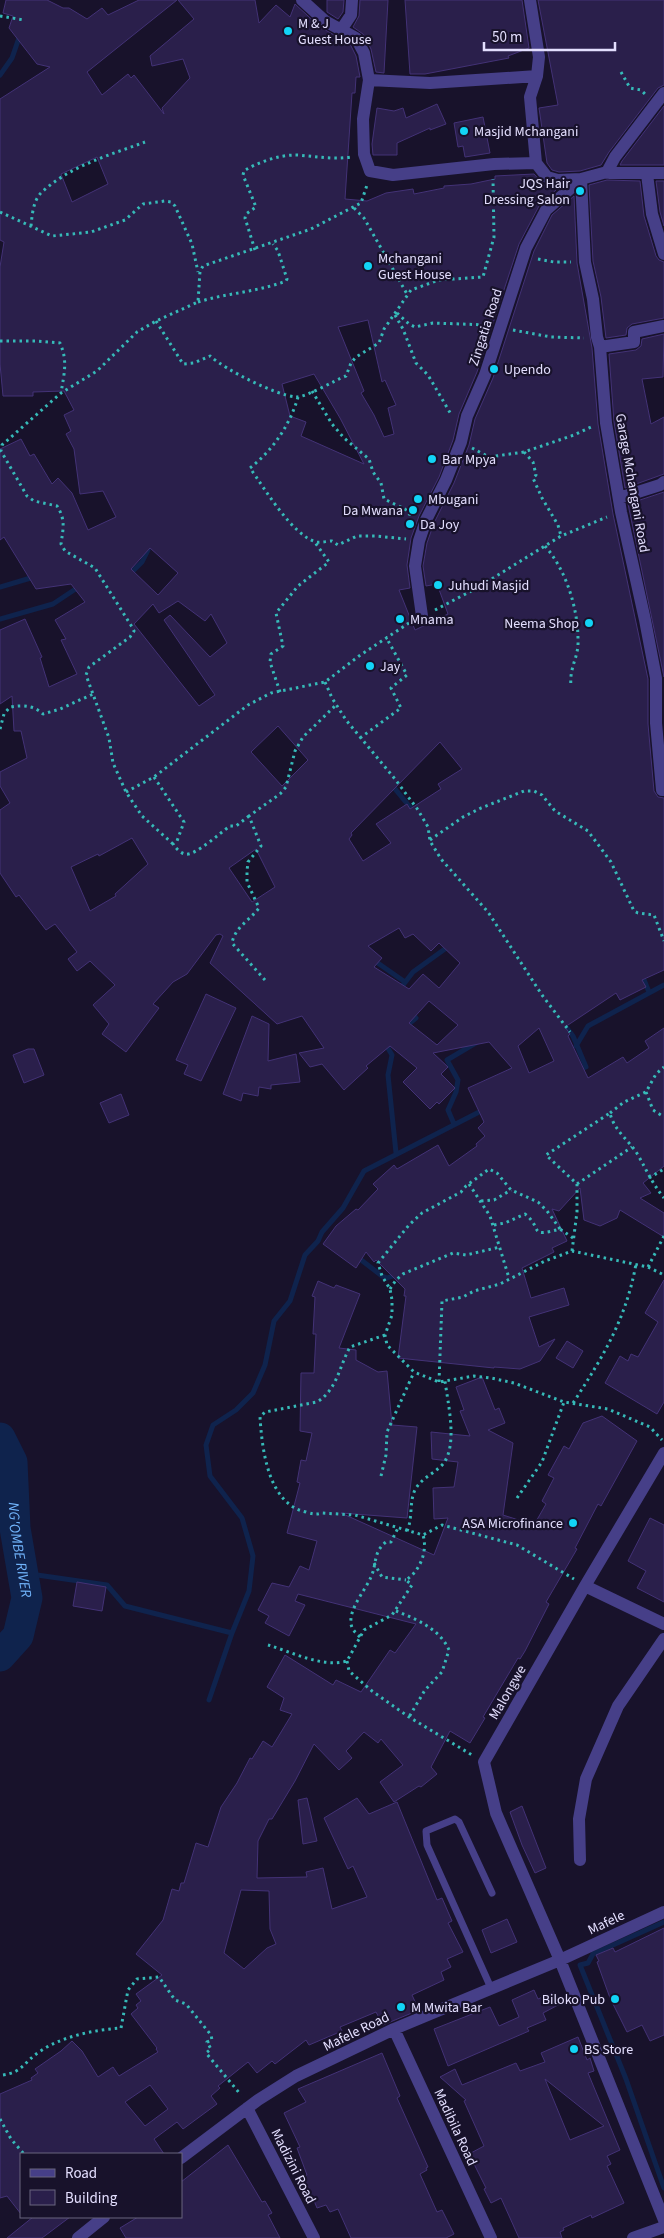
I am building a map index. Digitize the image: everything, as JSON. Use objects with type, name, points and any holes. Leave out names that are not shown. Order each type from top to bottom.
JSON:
[{"type":"street","points":[[302,0],[321,18],[356,38],[364,52],[369,80],[364,119],[364,154],[370,170],[394,175],[494,164],[536,163]]},
{"type":"street","points":[[341,30],[351,16],[352,0]]},
{"type":"street","points":[[530,0],[539,57],[537,76],[530,97],[536,163],[547,178],[558,180],[581,179]]},
{"type":"street","points":[[369,80],[430,82],[537,76]]},
{"type":"street","points":[[607,172],[615,157],[664,93]]},
{"type":"street","name":"Zingatia Road","points":[[422,616],[414,566],[419,541],[426,520],[462,438],[467,416],[486,375],[524,255],[546,210],[581,179],[607,172],[664,173]]},
{"type":"street","points":[[647,174],[652,214],[664,254]]},
{"type":"street","name":"Garage Mchangani Road","points":[[581,179],[585,262],[593,299],[599,342],[606,423],[621,512],[659,669],[656,723],[662,790],[664,790]]},
{"type":"street","points":[[599,342],[634,342],[634,332],[664,326]]},
{"type":"street","points":[[619,498],[664,482]]},
{"type":"street","name":"Malongwe","points":[[484,1762],[664,1453]]},
{"type":"street","points":[[585,1586],[664,1624]]},
{"type":"street","points":[[580,1860],[579,1819],[586,1779],[618,1706],[664,1639]]},
{"type":"street","points":[[484,1762],[496,1813],[560,1960],[664,2220]]},
{"type":"street","name":"Mafele","points":[[560,1960],[664,1912]]},
{"type":"street","name":"Mafele Road","points":[[182,2157],[258,2100],[296,2076],[394,2029],[560,1960]]},
{"type":"street","name":"Madibila Road","points":[[394,2029],[490,2238]]},
{"type":"street","name":"Madizini Road","points":[[247,2108],[314,2238]]},
{"type":"street","points":[[78,2238],[103,2218]]},
{"type":"street","points":[[634,2238],[664,2227]]},
{"type":"lane","points":[[491,1988],[427,1845],[426,1831],[455,1819],[459,1822],[492,1893]]},
{"type":"path","points":[[0,16],[24,20]]},
{"type":"path","points":[[621,72],[630,88],[641,90],[653,108]]},
{"type":"path","points":[[31,226],[33,208],[40,194],[56,180],[102,157],[146,142]]},
{"type":"path","points":[[255,250],[245,218],[246,214],[256,207],[243,175],[244,171],[282,157],[295,155],[336,159],[364,154]]},
{"type":"path","points":[[156,321],[183,364],[194,363],[210,356],[225,368],[270,388],[298,397],[346,376],[351,363],[356,357],[379,343],[384,329],[407,294],[417,287],[439,280],[483,277],[494,237],[494,164]]},
{"type":"path","points":[[198,302],[200,271],[203,266],[273,244],[312,229],[354,208],[361,202],[370,170]]},
{"type":"path","points":[[0,212],[52,236],[91,232],[125,220],[139,206],[158,201],[171,202],[175,206],[192,244],[199,279]]},
{"type":"path","points":[[354,208],[364,218],[407,294]]},
{"type":"path","points":[[273,244],[279,255],[287,279],[286,282],[264,288],[217,296],[198,302],[137,332],[97,371],[61,393],[2,445],[1,451],[27,496],[34,501],[57,506],[65,520],[61,544],[65,551],[95,568],[134,631],[124,642],[86,671],[109,738],[114,763],[126,792],[142,816],[183,854],[190,855],[230,826],[236,826],[280,794],[286,787],[294,751],[336,705]]},
{"type":"path","points":[[524,255],[554,262],[585,262]]},
{"type":"path","points":[[395,314],[414,326],[433,323],[500,327],[551,337],[599,342]]},
{"type":"path","points":[[395,314],[400,321],[416,363],[428,375],[462,438],[489,457],[524,452],[606,423]]},
{"type":"path","points":[[0,341],[60,343],[65,355],[66,369],[61,393]]},
{"type":"path","points":[[312,391],[332,424],[344,438],[369,459],[373,472],[381,483],[384,499],[406,509],[409,514],[426,520]]},
{"type":"path","points":[[298,397],[293,416],[264,457],[250,468],[291,523],[305,536],[317,542],[332,541],[338,545],[357,536],[419,541]]},
{"type":"path","points":[[524,452],[533,462],[536,474],[533,478],[558,525],[561,536]]},
{"type":"path","points":[[126,792],[154,776],[248,704],[271,693],[325,682],[386,637],[477,588],[561,536],[621,512]]},
{"type":"path","points":[[280,692],[270,662],[271,654],[283,646],[276,613],[298,586],[329,562],[314,540],[305,536]]},
{"type":"path","points":[[546,546],[562,568],[574,611],[578,640],[577,651],[570,674],[571,686]]},
{"type":"path","points":[[360,738],[401,708],[391,688],[407,675],[386,637]]},
{"type":"path","points":[[325,682],[336,705],[418,810],[428,828],[430,841],[441,860],[488,912],[542,995],[570,1032]]},
{"type":"path","points":[[0,729],[4,714],[10,707],[29,706],[43,714],[60,709],[93,694]]},
{"type":"path","points":[[154,776],[184,822],[177,841],[173,844]]},
{"type":"path","points":[[430,841],[463,817],[481,808],[524,791],[534,791],[542,796],[555,810],[588,831],[611,862],[634,911],[638,914],[654,915],[664,940]]},
{"type":"path","points":[[249,816],[261,846],[248,862],[247,882],[260,908],[240,927],[233,936],[232,943],[265,980]]},
{"type":"path","points":[[572,1251],[577,1212],[577,1184],[546,1155],[624,1102],[646,1092],[656,1074],[664,1067]]},
{"type":"path","points":[[646,1092],[653,1110],[664,1117]]},
{"type":"path","points":[[610,1113],[612,1122],[632,1147],[649,1178],[664,1198]]},
{"type":"path","points":[[577,1184],[632,1147]]},
{"type":"path","points":[[573,1239],[560,1229],[538,1202],[511,1190],[497,1173],[489,1169],[461,1192],[422,1213],[408,1225],[393,1246],[379,1260],[382,1276],[390,1289],[392,1315],[385,1335],[387,1346],[414,1372],[439,1382],[474,1376],[514,1383],[564,1402],[608,1409],[634,1419],[650,1427],[664,1442]]},
{"type":"path","points":[[649,1178],[664,1169]]},
{"type":"path","points":[[469,1184],[493,1226],[509,1278]]},
{"type":"path","points":[[481,1202],[494,1200],[511,1190]]},
{"type":"path","points":[[493,1226],[525,1214],[537,1232],[541,1234],[560,1229]]},
{"type":"path","points":[[648,1267],[664,1236]]},
{"type":"path","points":[[390,1289],[403,1274],[453,1253],[466,1255],[500,1247]]},
{"type":"path","points":[[439,1382],[442,1301],[463,1297],[474,1291],[506,1281],[572,1251],[648,1267],[664,1275]]},
{"type":"path","points":[[572,1403],[602,1359],[614,1334],[631,1290],[636,1264]]},
{"type":"path","points":[[385,1335],[350,1347],[342,1361],[332,1390],[324,1398],[317,1402],[265,1412],[260,1417],[261,1441],[270,1474],[283,1500],[292,1509],[317,1515],[355,1515],[423,1535],[442,1525],[517,1545],[585,1586]]},
{"type":"path","points":[[382,1476],[386,1455],[387,1432],[414,1372]]},
{"type":"path","points":[[407,1531],[412,1521],[414,1492],[420,1482],[444,1463],[449,1451],[451,1432],[445,1381]]},
{"type":"path","points":[[517,1498],[542,1462],[564,1402]]},
{"type":"path","points":[[360,1637],[350,1623],[362,1592],[373,1574],[374,1562],[379,1550],[386,1542],[391,1542],[398,1528]]},
{"type":"path","points":[[406,1580],[420,1565],[425,1541],[423,1535]]},
{"type":"path","points":[[374,1562],[382,1577],[406,1580],[411,1583],[411,1588],[396,1610],[364,1630],[347,1661],[350,1671],[354,1677],[409,1717],[484,1762]]},
{"type":"path","points":[[396,1610],[431,1629],[444,1640],[449,1650],[442,1672],[425,1690],[409,1717]]},
{"type":"path","points":[[268,1645],[317,1660],[347,1661]]},
{"type":"path","points":[[3,2075],[21,2070],[38,2052],[58,2042],[101,2029],[121,2028],[128,1990],[137,1978],[159,1977],[175,2000],[186,2004],[211,2034],[212,2040],[207,2042],[211,2048],[206,2053],[240,2095],[258,2100]]},
{"type":"path","points":[[0,2119],[11,2140],[23,2153]]},
{"type":"building","points":[[6,0],[47,0],[63,8],[69,8],[87,19],[102,8],[108,15],[139,0],[177,0],[87,72],[102,95],[128,74],[131,78],[134,75],[164,114],[162,108],[190,78],[183,59],[152,66],[150,56],[194,19],[178,0],[255,0],[259,23],[276,5],[290,17],[295,4],[320,27],[350,44],[356,56],[360,77],[356,77],[355,93],[352,93],[345,199],[367,201],[386,193],[413,189],[414,194],[444,188],[444,186],[471,184],[495,179],[495,176],[534,174],[544,185],[558,188],[539,206],[519,244],[477,372],[459,414],[453,440],[439,477],[419,516],[411,538],[407,565],[410,588],[399,590],[415,630],[448,614],[437,584],[426,586],[423,566],[427,543],[469,445],[475,419],[493,378],[534,251],[552,215],[574,196],[577,263],[592,348],[598,424],[613,514],[648,679],[648,724],[654,791],[658,797],[664,798],[664,970],[642,980],[646,987],[620,1000],[616,993],[565,1027],[570,1034],[568,1036],[588,1078],[623,1057],[627,1063],[649,1048],[645,1041],[664,1028],[664,1166],[643,1183],[651,1193],[640,1198],[664,1213],[664,1237],[620,1210],[617,1218],[600,1226],[584,1220],[580,1188],[559,1211],[552,1209],[567,1241],[552,1248],[554,1252],[522,1268],[531,1298],[564,1288],[569,1305],[529,1317],[539,1347],[555,1339],[540,1361],[520,1369],[398,1358],[406,1296],[404,1296],[405,1289],[376,1260],[374,1262],[366,1252],[356,1268],[323,1244],[336,1226],[356,1209],[358,1210],[378,1189],[373,1184],[394,1165],[397,1169],[438,1145],[449,1166],[477,1146],[476,1144],[485,1136],[478,1128],[484,1122],[468,1088],[512,1068],[489,1042],[433,1053],[448,1067],[441,1074],[455,1088],[439,1104],[437,1102],[430,1109],[403,1082],[417,1068],[390,1046],[366,1066],[368,1068],[344,1090],[322,1064],[310,1067],[299,1053],[324,1048],[302,1016],[277,1024],[210,963],[223,936],[220,934],[216,935],[187,974],[173,982],[153,1004],[159,1008],[126,1052],[102,1034],[109,1024],[93,1005],[115,985],[90,961],[77,971],[68,959],[77,952],[55,924],[46,930],[19,895],[16,897],[0,873],[0,810],[10,803],[0,786],[0,772],[27,758],[21,731],[14,731],[12,696],[0,704],[0,630],[25,619],[42,657],[40,658],[49,687],[77,674],[61,640],[66,639],[55,620],[85,602],[71,584],[36,589],[4,537],[0,540],[0,449],[21,439],[30,456],[34,454],[52,484],[58,478],[72,493],[88,530],[116,517],[103,491],[80,494],[74,449],[66,434],[71,431],[64,415],[74,410],[64,391],[33,392],[33,396],[3,396],[0,364],[0,267],[4,242],[0,240],[0,99],[50,67],[37,64],[9,28],[13,16],[3,13]],"holes":[[[97,157],[108,184],[72,202],[61,174]],[[368,320],[382,382],[385,380],[396,405],[388,408],[394,434],[384,437],[361,393],[364,391],[338,327]],[[314,374],[364,464],[301,436],[306,422],[290,416],[282,384]],[[150,548],[178,573],[158,595],[131,569]],[[178,601],[205,621],[211,614],[227,643],[210,657],[170,615],[164,620],[215,695],[199,706],[134,624],[153,604],[159,613]],[[278,726],[308,760],[282,786],[251,752]],[[440,742],[462,769],[438,784],[441,789],[410,809],[407,804],[376,824],[391,843],[363,861],[349,839],[352,835],[351,833]],[[132,838],[148,864],[115,894],[116,896],[90,911],[71,867],[98,854],[99,856]],[[256,849],[275,887],[252,902],[229,868]],[[399,928],[405,938],[413,934],[431,951],[439,943],[460,963],[439,988],[423,974],[409,989],[374,967],[382,958],[368,946]],[[429,1001],[458,1025],[437,1045],[409,1023]],[[539,1028],[554,1061],[529,1073],[518,1046]]]},
{"type":"building","points":[[327,0],[344,0],[343,12],[338,19],[327,12]]},
{"type":"building","points":[[360,0],[388,0],[384,73],[376,72],[371,49],[363,34],[353,27],[359,16]]},
{"type":"building","points":[[405,0],[522,0],[529,48],[508,56],[509,58],[425,74],[410,74]]},
{"type":"building","points":[[538,0],[664,0],[664,85],[658,88],[601,165],[580,171],[559,172],[552,170],[547,163],[539,108],[558,105]]},
{"type":"building","points":[[437,104],[446,124],[430,130],[430,128],[397,143],[397,155],[373,155],[372,144],[377,108],[394,111],[403,108],[406,118]]},
{"type":"building","points":[[664,106],[664,165],[620,165],[622,161]]},
{"type":"building","points":[[483,117],[490,153],[465,157],[463,146],[458,147],[454,123]]},
{"type":"building","points":[[607,180],[640,181],[644,216],[656,256],[664,262],[664,318],[632,324],[627,328],[626,335],[606,338],[601,297],[593,261],[589,185]]},
{"type":"building","points":[[656,181],[664,181],[664,226],[660,212]]},
{"type":"building","points":[[664,334],[663,377],[642,379],[651,424],[664,417],[664,474],[625,488],[614,422],[609,354],[636,350],[641,346],[642,339]]},
{"type":"building","points":[[664,492],[664,677],[628,504]]},
{"type":"building","points":[[206,994],[236,1008],[201,1081],[184,1074],[188,1065],[176,1060]]},
{"type":"building","points":[[252,1016],[269,1024],[268,1061],[296,1054],[300,1082],[271,1085],[271,1089],[259,1087],[258,1096],[243,1093],[241,1101],[223,1094]]},
{"type":"building","points":[[28,1049],[34,1049],[44,1075],[24,1083],[13,1055]]},
{"type":"building","points":[[121,1094],[129,1115],[109,1123],[100,1103]]},
{"type":"building","points":[[664,1280],[664,1402],[657,1414],[605,1383],[620,1356],[628,1361],[631,1354],[638,1357],[658,1322],[645,1313]]},
{"type":"building","points":[[318,1281],[334,1288],[336,1285],[360,1294],[339,1348],[356,1350],[356,1360],[378,1372],[387,1371],[392,1425],[417,1427],[407,1518],[341,1513],[434,1555],[448,1518],[434,1519],[433,1488],[454,1487],[458,1462],[432,1459],[431,1432],[470,1436],[460,1411],[464,1410],[456,1387],[482,1377],[495,1410],[499,1408],[505,1423],[488,1430],[513,1443],[503,1515],[534,1525],[546,1504],[542,1501],[554,1478],[548,1475],[564,1446],[569,1449],[583,1423],[602,1416],[637,1441],[601,1506],[598,1504],[575,1548],[577,1549],[546,1602],[549,1604],[525,1651],[520,1659],[518,1658],[470,1743],[450,1731],[431,1767],[437,1774],[421,1787],[419,1786],[394,1802],[380,1782],[403,1765],[381,1739],[378,1743],[364,1732],[346,1751],[352,1758],[339,1770],[314,1744],[295,1781],[272,1819],[269,1819],[258,1841],[257,1878],[307,1877],[306,1872],[323,1868],[332,1909],[367,1897],[353,1866],[348,1869],[324,1818],[357,1798],[369,1814],[397,1802],[437,1900],[442,1898],[452,1921],[448,1923],[463,1952],[447,1959],[451,1967],[441,1972],[444,1980],[412,1995],[419,2010],[383,2025],[376,2012],[340,2027],[342,2031],[309,2045],[306,2040],[275,2064],[272,2061],[257,2073],[248,2062],[218,2086],[220,2088],[211,2096],[217,2104],[183,2129],[177,2122],[154,2139],[163,2153],[20,2153],[20,2213],[7,2196],[0,2198],[0,2094],[32,2080],[31,2078],[38,2073],[35,2069],[72,2041],[82,2051],[98,2077],[113,2067],[119,2076],[158,2052],[157,2048],[131,2014],[138,2008],[136,2005],[141,2001],[136,1994],[162,1975],[136,1954],[163,1920],[172,1889],[179,1891],[181,1883],[184,1883],[196,1843],[208,1847],[221,1807],[237,1783],[250,1758],[252,1759],[263,1741],[272,1747],[292,1714],[280,1710],[284,1698],[267,1687],[285,1655],[333,1685],[336,1680],[361,1692],[390,1650],[395,1653],[416,1624],[298,1594],[295,1601],[305,1605],[289,1636],[265,1623],[269,1616],[258,1610],[272,1583],[289,1587],[300,1566],[309,1570],[317,1541],[287,1533],[300,1483],[297,1482],[301,1460],[306,1461],[312,1433],[300,1431],[301,1373],[314,1373],[316,1334],[313,1334],[315,1297],[312,1296]],"holes":[[[241,1890],[269,1891],[270,1929],[276,1944],[267,1948],[244,1969],[224,1953]],[[150,2085],[168,2109],[145,2126],[125,2102]]]},
{"type":"building","points":[[567,1341],[583,1351],[573,1368],[556,1358]]},
{"type":"building","points":[[650,1518],[664,1525],[664,1602],[637,1588],[646,1571],[628,1561]]},
{"type":"building","points":[[77,1582],[106,1587],[102,1611],[73,1606]]},
{"type":"building","points":[[307,1798],[317,1841],[303,1844],[298,1800]]},
{"type":"building","points":[[522,1806],[546,1868],[535,1873],[510,1812]]},
{"type":"building","points":[[507,1919],[517,1942],[491,1953],[482,1930]]},
{"type":"building","points":[[664,1928],[664,2035],[650,2041],[642,2025],[627,2032],[610,1998],[596,1955],[613,1948],[615,1952]]},
{"type":"building","points":[[534,1990],[538,1999],[554,1992],[560,2004],[543,2013],[546,2020],[527,2028],[529,2031],[448,2066],[434,2029],[490,2007],[499,2026],[519,2017],[512,2000]]},
{"type":"building","points":[[578,2037],[587,2060],[590,2058],[594,2071],[588,2073],[620,2150],[607,2156],[611,2164],[607,2166],[624,2203],[592,2218],[591,2215],[563,2228],[564,2230],[560,2232],[562,2238],[519,2238],[501,2198],[491,2203],[484,2189],[486,2188],[469,2154],[484,2146],[464,2101],[466,2100],[440,2077],[455,2069],[462,2085],[516,2063],[520,2071],[545,2062],[541,2053]],"holes":[[[545,2079],[604,2126],[570,2140]]]},
{"type":"building","points":[[382,2053],[400,2096],[397,2098],[428,2167],[426,2168],[427,2170],[420,2174],[437,2212],[442,2210],[454,2234],[446,2238],[351,2238],[338,2209],[330,2212],[326,2205],[317,2208],[304,2176],[307,2175],[297,2148],[300,2147],[284,2113],[306,2102],[298,2089]]},
{"type":"building","points":[[228,2145],[262,2202],[265,2201],[272,2213],[268,2215],[280,2238],[126,2238],[120,2228],[136,2218],[182,2218],[182,2181]]},
{"type":"building","points":[[32,2218],[69,2218],[42,2238],[7,2238]]},
{"type":"waterway","points":[[0,75],[12,58],[20,35]]},
{"type":"waterway","points":[[130,574],[142,562],[148,550],[145,546]]},
{"type":"waterway","points":[[0,587],[34,577]]},
{"type":"waterway","points":[[0,619],[53,604],[80,588]]},
{"type":"waterway","points":[[391,784],[414,812]]},
{"type":"waterway","points":[[400,989],[413,972],[449,946]]},
{"type":"waterway","points":[[372,959],[405,982]]},
{"type":"waterway","points":[[642,975],[649,992]]},
{"type":"waterway","points":[[576,1046],[588,1026],[664,985]]},
{"type":"waterway","points":[[405,1027],[416,1018],[411,1012]]},
{"type":"waterway","points":[[563,1023],[573,1036],[586,1067],[577,1070]]},
{"type":"waterway","points":[[454,1124],[448,1110],[456,1092],[458,1080],[447,1060],[479,1041]]},
{"type":"waterway","points":[[385,1043],[392,1055],[388,1075],[396,1153]]},
{"type":"waterway","points":[[209,1700],[249,1591],[253,1556],[242,1518],[210,1476],[206,1445],[213,1425],[236,1410],[253,1393],[265,1365],[274,1321],[290,1301],[305,1255],[343,1208],[364,1171],[485,1109]]},
{"type":"waterway","points":[[356,1256],[382,1276],[387,1278],[399,1274]]},
{"type":"waterway","name":"NG'OMBE RIVER","points":[[0,1438],[12,1462],[15,1528],[27,1598],[18,1636],[0,1656]]},
{"type":"waterway","points":[[23,1573],[107,1585],[125,1606],[232,1633]]},
{"type":"waterway","points":[[664,1922],[593,1954],[588,1963],[580,1965],[626,2079],[664,2188]]},
{"type":"place","name":"M & J Guest House","points":[[288,31]]},
{"type":"place","name":"Masjid Mchangani","points":[[464,131]]},
{"type":"place","name":"JQS Hair Dressing Salon","points":[[580,191]]},
{"type":"place","name":"Mchangani Guest House","points":[[368,266]]},
{"type":"place","name":"Upendo","points":[[494,369]]},
{"type":"place","name":"Bar Mpya","points":[[432,459]]},
{"type":"place","name":"Mbugani","points":[[418,499]]},
{"type":"place","name":"Da Mwana","points":[[413,510]]},
{"type":"place","name":"Da Joy","points":[[410,524]]},
{"type":"place","name":"Juhudi Masjid","points":[[438,585]]},
{"type":"place","name":"Mnama","points":[[400,619]]},
{"type":"place","name":"Neema Shop","points":[[589,623]]},
{"type":"place","name":"Jay","points":[[370,666]]},
{"type":"place","name":"ASA Microfinance","points":[[573,1523]]},
{"type":"place","name":"Biloko Pub","points":[[615,1999]]},
{"type":"place","name":"M Mwita Bar","points":[[401,2007]]},
{"type":"place","name":"BS Store","points":[[574,2049]]}]
